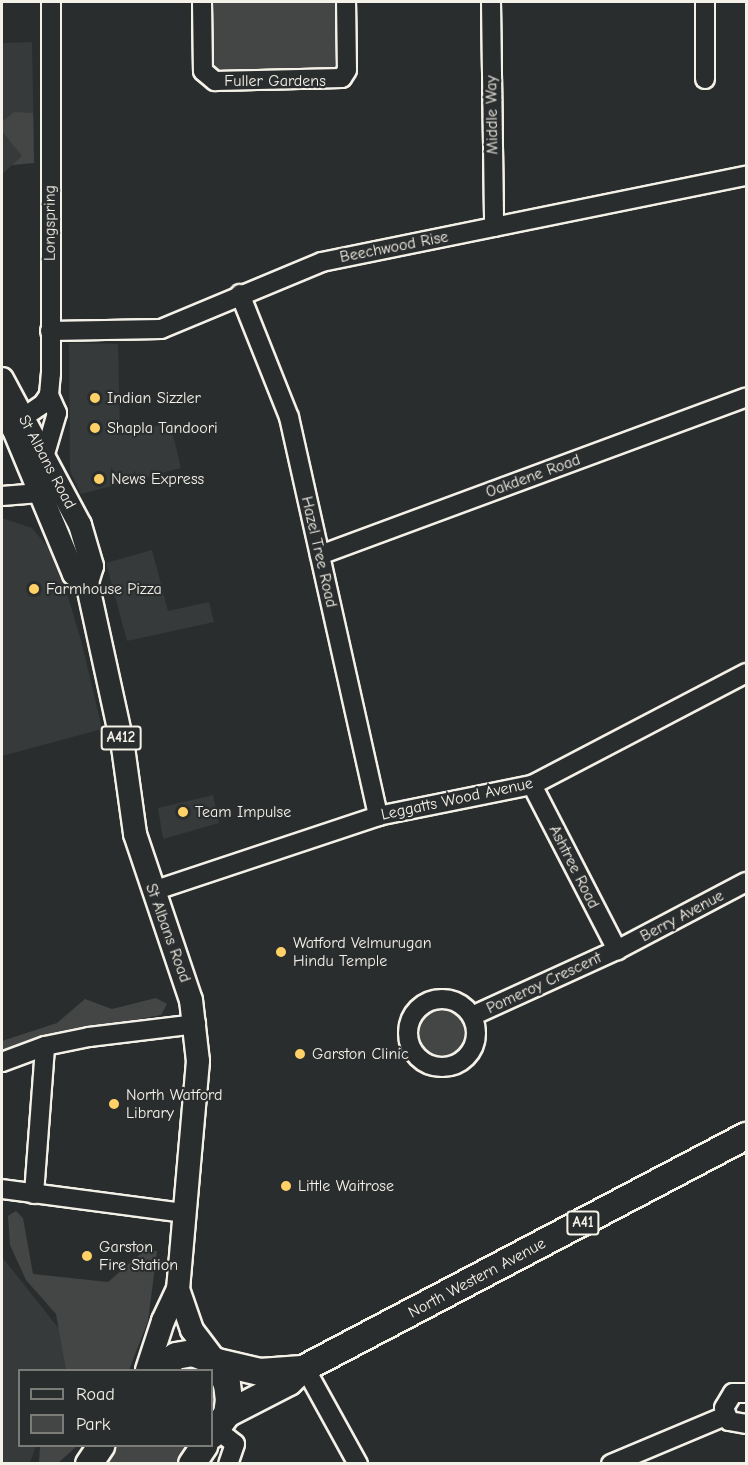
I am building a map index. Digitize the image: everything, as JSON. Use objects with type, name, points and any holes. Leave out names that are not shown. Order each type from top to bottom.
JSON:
[{"type":"highway","name":"North Western Avenue","points":[[215,1431],[289,1382],[304,1369],[747,1136]]},
{"type":"highway","name":"A41","points":[[161,1369],[185,1354],[214,1360]]},
{"type":"highway","name":"North Western Avenue","points":[[214,1360],[260,1372],[304,1369]]},
{"type":"highway","points":[[214,1360],[227,1384],[215,1431]]},
{"type":"highway","points":[[89,1464],[100,1447]]},
{"type":"highway","name":"A41","points":[[192,1464],[204,1447]]},
{"type":"main road","name":"St Albans Road","points":[[2,379],[12,417],[52,492],[80,525],[92,566],[87,582],[123,747],[135,834],[179,962],[196,1024],[198,1061],[178,1289],[163,1321],[148,1369]]},
{"type":"main road","name":"St Albans Road","points":[[12,417],[45,454],[52,492]]},
{"type":"main road","name":"St Albans Road","points":[[178,1289],[192,1330],[214,1360]]},
{"type":"street","name":"Longspring","points":[[45,454],[57,413],[49,395],[51,2]]},
{"type":"street","name":"Fuller Gardens","points":[[202,2],[203,71],[215,81],[342,78],[347,70],[346,2]]},
{"type":"street","name":"Middle Way","points":[[491,2],[494,227]]},
{"type":"street","points":[[705,2],[705,79]]},
{"type":"street","name":"Beechwood Rise","points":[[51,331],[161,329],[240,294],[322,262],[747,176]]},
{"type":"street","name":"Hazel Tree Road","points":[[240,294],[289,417],[378,816]]},
{"type":"street","points":[[12,417],[43,405],[49,395]]},
{"type":"street","name":"Oakdene Road","points":[[320,555],[747,397]]},
{"type":"street","points":[[2,496],[52,492]]},
{"type":"street","name":"Leggatts Wood Avenue","points":[[153,891],[378,816],[532,785],[747,673]]},
{"type":"street","name":"Ashtree Road","points":[[532,785],[616,950]]},
{"type":"street","name":"Berry Avenue","points":[[616,950],[747,882]]},
{"type":"street","name":"Pomeroy Crescent","points":[[472,1016],[616,950]]},
{"type":"street","points":[[2,1062],[45,1046],[196,1024]]},
{"type":"street","points":[[34,1194],[45,1046]]},
{"type":"street","points":[[2,1189],[185,1213]]},
{"type":"street","points":[[304,1369],[358,1464]]},
{"type":"street","points":[[725,1416],[728,1397],[747,1393]]},
{"type":"street","points":[[725,1416],[734,1424],[747,1424]]},
{"type":"street","points":[[611,1464],[725,1416]]},
{"type":"street","points":[[215,1431],[234,1444],[228,1464]]},
{"type":"shaded area","points":[[32,42],[34,146],[2,174],[2,43]]},
{"type":"shaded area","points":[[69,343],[118,344],[120,434],[170,423],[181,468],[81,494],[70,471]]},
{"type":"shaded area","points":[[2,518],[32,528],[56,557],[81,640],[102,729],[2,756]]},
{"type":"shaded area","points":[[152,550],[168,611],[209,602],[214,622],[127,641],[106,563]]},
{"type":"shaded area","points":[[213,795],[219,823],[163,839],[158,808]]},
{"type":"shaded area","points":[[2,1257],[60,1330],[66,1369],[18,1369],[18,1447],[36,1447],[30,1463],[2,1463]]},
{"type":"green space","points":[[208,2],[341,2],[340,69],[336,73],[210,73]]},
{"type":"green space","points":[[14,112],[33,113],[34,163],[12,165],[22,156],[2,131],[2,122]]},
{"type":"green space","points":[[156,998],[167,1004],[161,1015],[99,1027],[2,1054],[2,1041],[57,1023],[85,999],[112,1009]]},
{"type":"green space","points":[[437,1008],[447,1008],[459,1015],[466,1027],[466,1037],[459,1049],[447,1056],[437,1056],[422,1045],[418,1037],[418,1027],[429,1012]]},
{"type":"green space","points":[[16,1211],[23,1218],[33,1274],[108,1282],[145,1250],[157,1251],[148,1321],[129,1369],[66,1369],[56,1314],[26,1280],[10,1245],[8,1216]]},
{"type":"green space","points":[[40,1447],[76,1447],[58,1463],[39,1463]]},
{"type":"green space","points":[[114,1447],[189,1447],[178,1463],[102,1464]]},
{"type":"place","name":"Indian Sizzler","points":[[95,398]]},
{"type":"place","name":"Shapla Tandoori","points":[[95,428]]},
{"type":"place","name":"News Express","points":[[99,479]]},
{"type":"place","name":"Farmhouse Pizza","points":[[34,589]]},
{"type":"place","name":"Team Impulse","points":[[183,812]]},
{"type":"place","name":"Watford Velmurugan Hindu Temple","points":[[281,952]]},
{"type":"place","name":"Garston Clinic","points":[[300,1054]]},
{"type":"place","name":"North Watford Library","points":[[114,1104]]},
{"type":"place","name":"Little Waitrose","points":[[286,1186]]},
{"type":"place","name":"Garston Fire Station","points":[[87,1256]]}]
